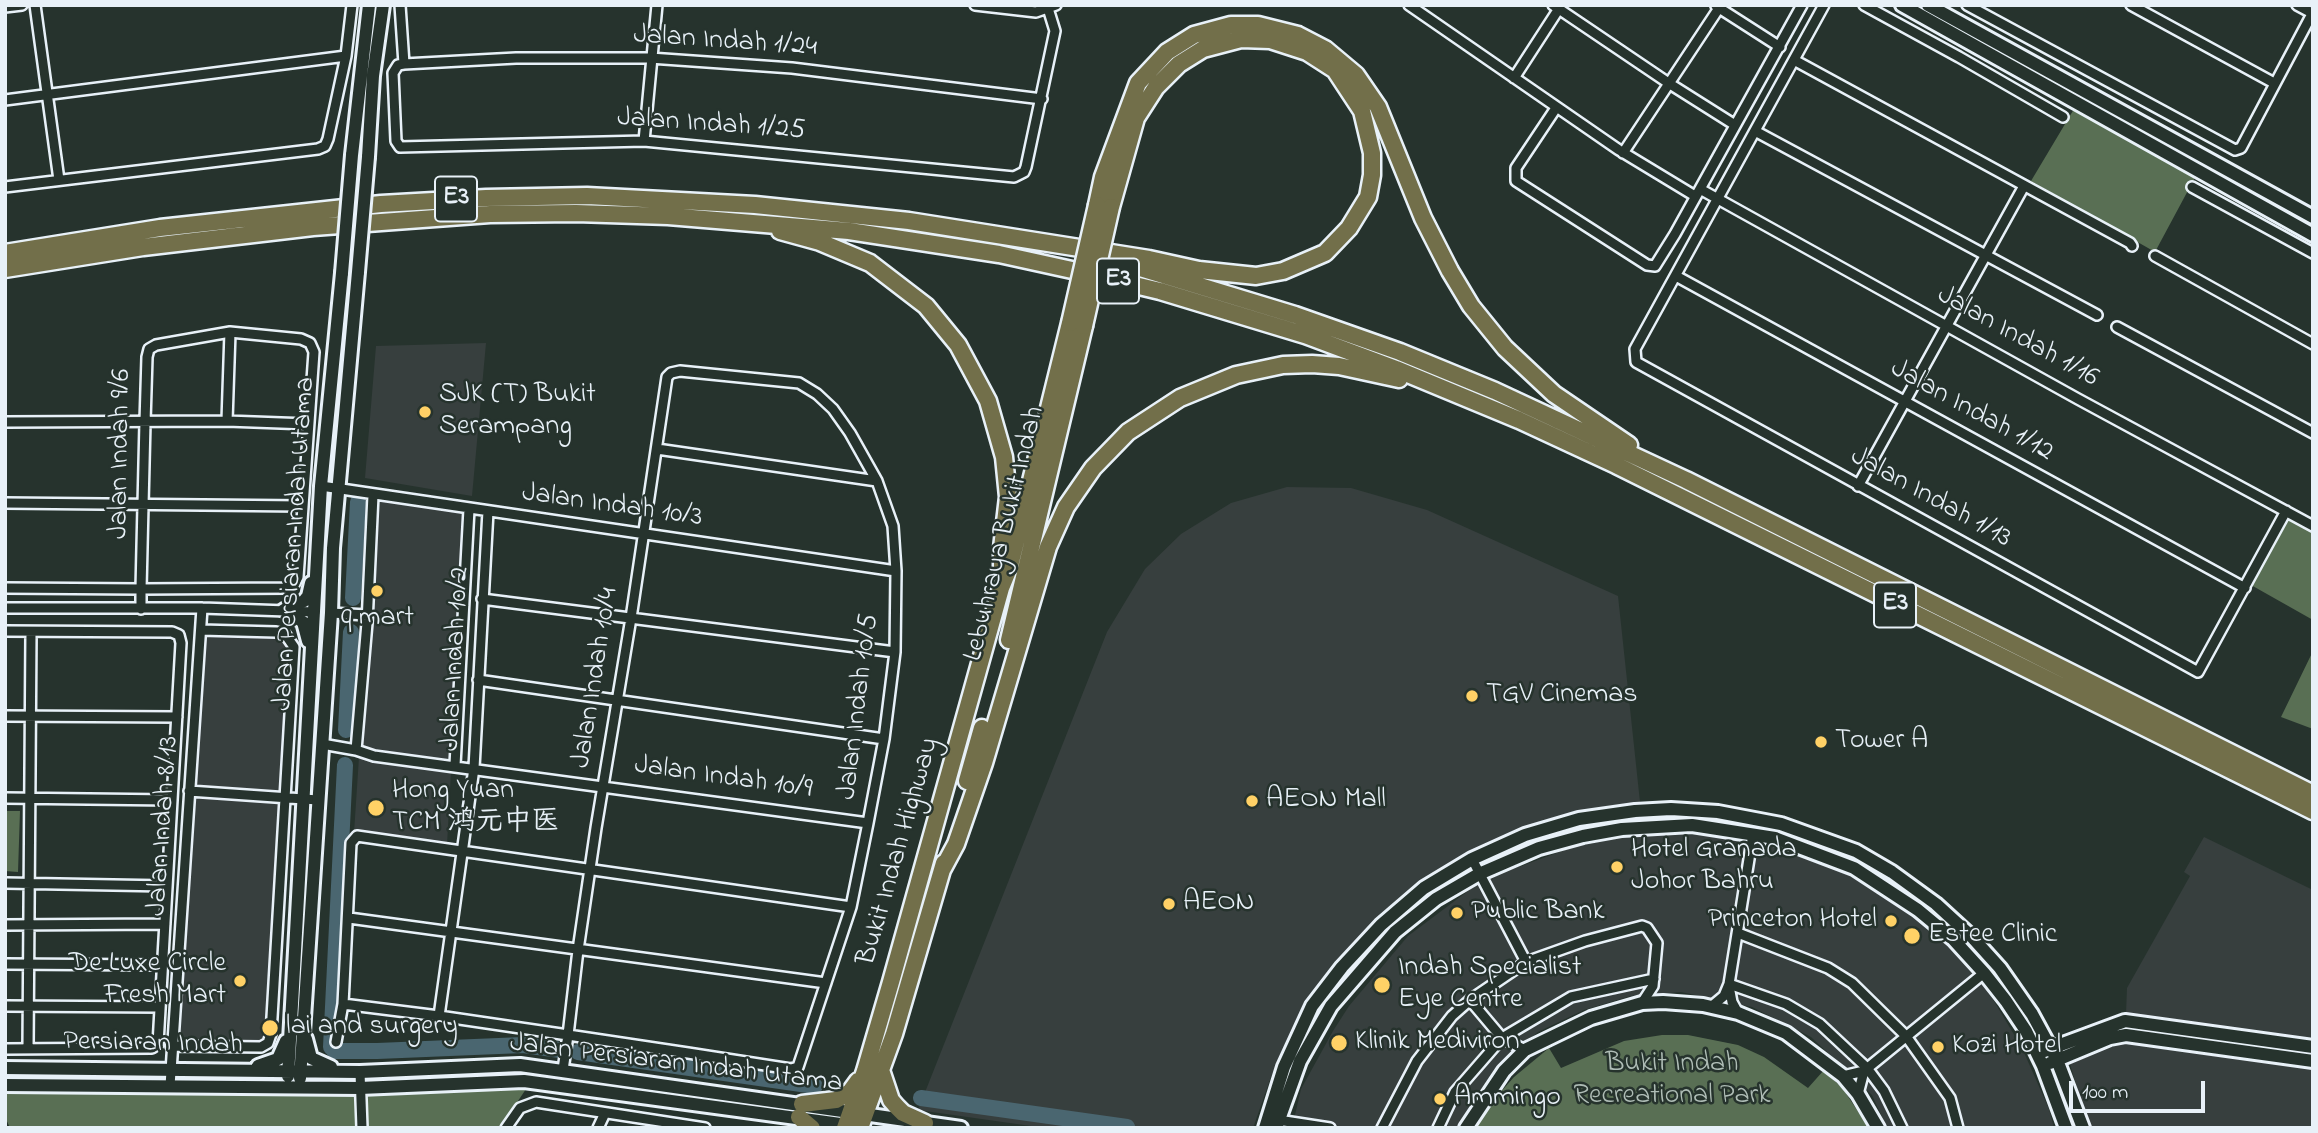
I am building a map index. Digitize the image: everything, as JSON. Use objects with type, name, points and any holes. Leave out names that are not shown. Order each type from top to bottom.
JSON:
[{"type":"highway","points":[[1104,206],[1111,154],[1138,83],[1167,52],[1194,35],[1231,25],[1258,25],[1298,35],[1325,49],[1356,75],[1378,107],[1423,218],[1450,271],[1471,306],[1505,348],[1554,394],[1639,452],[1686,480]]},
{"type":"highway","points":[[1061,245],[1199,270],[1256,276],[1283,271],[1325,253],[1349,228],[1368,197],[1372,152],[1362,111],[1335,70],[1307,52],[1270,40],[1251,39],[1203,49],[1179,64],[1156,87],[1136,118],[1104,206]]},
{"type":"highway","name":"E3","points":[[5,253],[160,228],[381,204],[587,196],[743,204],[855,215],[1061,245],[1295,315],[1495,391],[1686,480],[2313,794]]},
{"type":"highway","name":"Lebuhraya Bukit Indah","points":[[942,870],[1019,601],[1104,206]]},
{"type":"highway","name":"E3","points":[[5,269],[143,247],[302,229],[490,214],[576,213],[746,221],[838,230],[1011,257],[1148,288],[1305,335],[1520,419],[2313,811]]},
{"type":"highway","points":[[746,221],[820,242],[870,263],[926,306],[958,345],[988,401],[1004,457],[1008,497],[1001,588]]},
{"type":"highway","name":"Lebuhraya Bukit Indah","points":[[1001,588],[1010,566],[1077,324]]},
{"type":"highway","points":[[942,870],[956,844],[984,763],[1048,548],[1066,507],[1086,478],[1128,432],[1180,398],[1236,375],[1283,365],[1339,366],[1396,378],[1476,402]]},
{"type":"highway","name":"Bukit Indah Highway","points":[[873,1071],[1001,588]]},
{"type":"highway","name":"Bukit Indah Highway","points":[[856,1123],[942,870]]},
{"type":"highway","points":[[813,1128],[801,1111],[836,1100],[850,1092],[873,1071],[891,1100],[903,1113],[925,1123]]},
{"type":"main road","name":"Jalan Persiaran Indah Utama","points":[[369,5],[321,486],[290,1031],[294,1087],[360,1088],[524,1081],[801,1111]]},
{"type":"main road","name":"Jalan Persiaran Indah Utama","points":[[294,1071],[304,1028],[333,548],[373,76],[383,5]]},
{"type":"main road","points":[[1902,5],[2313,235]]},
{"type":"main road","points":[[1928,5],[2313,217]]},
{"type":"main road","points":[[284,610],[308,596],[318,547]]},
{"type":"main road","points":[[326,674],[322,644],[323,621],[315,612],[325,600],[333,548]]},
{"type":"main road","points":[[284,610],[303,622],[306,627],[311,676]]},
{"type":"main road","points":[[1265,1128],[1284,1067],[1312,1006],[1342,967],[1381,925],[1424,888],[1472,859],[1535,832],[1579,819],[1671,809],[1718,812],[1781,824],[1856,851],[1892,872],[1936,904],[1972,937],[2000,968],[2032,1014],[2054,1054],[2083,1128]]},
{"type":"main road","points":[[1277,1124],[1300,1061],[1331,1006],[1395,932],[1436,900],[1479,874],[1539,848],[1622,829],[1692,825],[1775,838],[1854,868],[1918,910],[1953,939],[1984,972],[2006,1001],[2040,1060],[2066,1128]]},
{"type":"main road","points":[[1466,1128],[1477,1109],[1525,1050],[1591,1018],[1642,1003],[1663,1002],[1713,1006],[1738,1013],[1786,1033],[1843,1076],[1858,1094],[1878,1128]]},
{"type":"main road","points":[[2040,1060],[2125,1021],[2313,1047]]},
{"type":"main road","points":[[304,1028],[311,1058],[322,1065],[354,1072]]},
{"type":"main road","points":[[242,1070],[278,1059],[290,1031]]},
{"type":"main road","points":[[2054,1054],[2126,1035],[2313,1061]]},
{"type":"main road","name":"Jalan Persiaran Indah Utama","points":[[294,1071],[354,1072],[520,1065],[801,1111],[856,1123],[925,1123],[961,1128]]},
{"type":"main road","name":"Persiaran Indah","points":[[5,1068],[294,1071]]},
{"type":"main road","points":[[524,1081],[563,1070],[593,1083],[635,1094]]},
{"type":"main road","name":"Persiaran Indah","points":[[5,1085],[294,1087]]},
{"type":"street","points":[[5,7],[22,5]]},
{"type":"street","points":[[35,5],[59,180]]},
{"type":"street","points":[[5,187],[325,146],[346,56],[352,5]]},
{"type":"street","points":[[400,5],[404,64]]},
{"type":"street","points":[[644,141],[657,5]]},
{"type":"street","points":[[975,5],[1036,12],[1050,6],[1055,32],[1042,99]]},
{"type":"street","name":"Jalan Indah 1/16","points":[[1409,5],[1423,10],[1514,78],[1623,153],[1698,193],[1718,199],[2313,526]]},
{"type":"street","points":[[1556,108],[1516,168],[1516,181],[1651,267],[1659,263],[1802,5]]},
{"type":"street","points":[[1675,276],[1825,5]]},
{"type":"street","points":[[1864,5],[2063,117]]},
{"type":"street","points":[[1967,5],[2235,150],[2241,148],[2312,13],[2297,5]]},
{"type":"street","points":[[2131,5],[2274,83]]},
{"type":"street","points":[[1623,153],[1718,6],[1780,47]]},
{"type":"street","points":[[1514,78],[1558,7],[1735,125]]},
{"type":"street","points":[[5,100],[346,56]]},
{"type":"street","name":"Jalan Indah 1/24","points":[[404,64],[516,58],[650,58],[792,68],[1042,99]]},
{"type":"street","points":[[1794,60],[2132,246]]},
{"type":"street","name":"Jalan Indah 1/25","points":[[404,64],[398,65],[393,72],[396,141],[400,147],[644,141],[1014,177],[1024,172],[1042,99]]},
{"type":"street","points":[[1755,131],[2097,315]]},
{"type":"street","points":[[1858,486],[2024,186]]},
{"type":"street","points":[[2192,187],[2313,253]]},
{"type":"street","points":[[2155,256],[2313,344]]},
{"type":"street","name":"Jalan Indah 1/13","points":[[1675,276],[1635,349],[1634,358],[1640,366],[1858,486],[2198,672],[2245,588]]},
{"type":"street","name":"Jalan Indah 1/12","points":[[1675,276],[2245,588]]},
{"type":"street","points":[[2117,327],[2313,433]]},
{"type":"street","points":[[227,421],[230,332]]},
{"type":"street","name":"Jalan Indah 9/6","points":[[141,609],[149,349],[156,345],[230,332],[301,339],[310,343],[314,352],[308,424]]},
{"type":"street","name":"Jalan Indah 10/5","points":[[568,1035],[791,1069],[799,1067],[850,907],[884,739],[895,652],[896,571],[892,526],[877,481],[850,433],[833,409],[817,394],[799,383],[680,372],[671,373],[667,377]]},
{"type":"street","name":"Jalan Indah 10/4","points":[[563,1070],[590,868],[667,377]]},
{"type":"street","points":[[5,422],[227,421],[308,424],[298,577],[295,584],[288,588],[5,588]]},
{"type":"street","points":[[657,449],[877,481]]},
{"type":"street","name":"Jalan Indah 10/3","points":[[321,486],[896,571]]},
{"type":"street","points":[[356,750],[373,495]]},
{"type":"street","points":[[5,503],[302,506]]},
{"type":"street","points":[[455,765],[469,509]]},
{"type":"street","name":"Jalan Indah 10/2","points":[[439,1016],[474,768],[488,511]]},
{"type":"street","points":[[2245,588],[2286,511]]},
{"type":"street","points":[[482,599],[895,652]]},
{"type":"street","points":[[5,608],[202,608],[315,612]]},
{"type":"street","name":"Jalan Indah 8/13","points":[[170,1086],[202,608]]},
{"type":"street","points":[[331,613],[367,615]]},
{"type":"street","points":[[461,628],[481,630]]},
{"type":"street","points":[[171,1046],[261,1047],[268,1043],[271,1034],[294,646],[290,639],[276,632],[201,630]]},
{"type":"street","points":[[5,631],[172,632],[179,635],[181,643],[156,1048],[5,1049]]},
{"type":"street","points":[[28,1049],[31,632]]},
{"type":"street","points":[[478,680],[884,739]]},
{"type":"street","points":[[5,716],[177,717]]},
{"type":"street","name":"Jalan Indah 10/9","points":[[322,744],[374,756],[868,822]]},
{"type":"street","points":[[189,791],[317,800]]},
{"type":"street","points":[[5,798],[172,800]]},
{"type":"street","points":[[1713,1006],[1724,996],[1729,984],[1753,834]]},
{"type":"street","points":[[336,1042],[343,1004],[351,844],[353,839],[361,836],[850,907]]},
{"type":"street","points":[[1472,859],[1526,962]]},
{"type":"street","points":[[5,883],[167,886]]},
{"type":"street","points":[[349,918],[826,983]]},
{"type":"street","points":[[5,925],[165,924]]},
{"type":"street","points":[[1382,1128],[1417,1061],[1452,1016],[1470,1000],[1526,962],[1585,941],[1642,926],[1651,931],[1657,943],[1653,982],[1642,1003]]},
{"type":"street","points":[[1738,933],[1828,968],[1852,983],[1906,1036],[1950,1098],[1958,1128]]},
{"type":"street","points":[[5,964],[162,965]]},
{"type":"street","points":[[1843,1076],[1866,1070],[1984,972]]},
{"type":"street","points":[[1438,1128],[1455,1092],[1493,1046],[1506,1041],[1571,997],[1637,981],[1653,982]]},
{"type":"street","points":[[1653,982],[1663,1002]]},
{"type":"street","points":[[1729,984],[1732,1002],[1738,1013]]},
{"type":"street","points":[[1729,984],[1786,1004],[1820,1024],[1884,1091],[1902,1128]]},
{"type":"street","points":[[1470,1000],[1506,1041],[1513,1062]]},
{"type":"street","points":[[343,1004],[568,1035]]},
{"type":"street","points":[[5,1006],[160,1007]]},
{"type":"street","points":[[1506,1041],[1525,1050]]},
{"type":"street","points":[[1858,1094],[1866,1070]]},
{"type":"street","points":[[354,1072],[360,1088],[362,1128]]},
{"type":"street","points":[[506,1128],[524,1105],[536,1102],[705,1128]]},
{"type":"street","points":[[598,1128],[605,1113]]},
{"type":"street","points":[[1277,1124],[1329,1128]]},
{"type":"shaded area","name":"SJK (T) Bukit Serampang","points":[[486,343],[472,496],[365,478],[376,346]]},
{"type":"shaded area","points":[[1287,487],[1351,488],[1427,510],[1618,596],[1640,802],[1607,806],[1516,830],[1428,879],[1382,912],[1310,996],[1271,1077],[1253,1128],[1045,1128],[918,1110],[1107,632],[1145,569],[1181,534],[1231,503]]},
{"type":"shaded area","points":[[376,499],[465,512],[447,845],[354,833]]},
{"type":"shaded area","points":[[204,634],[276,635],[283,637],[291,647],[268,1034],[261,1044],[175,1042]]},
{"type":"shaded area","points":[[1681,831],[1758,844],[1768,843],[1856,878],[1918,919],[1965,962],[1988,991],[2022,1048],[2049,1109],[2054,1128],[1887,1128],[1872,1095],[1811,1037],[1752,1007],[1681,992],[1631,996],[1584,1010],[1538,1032],[1501,1063],[1459,1128],[1292,1128],[1301,1089],[1333,1031],[1349,1006],[1408,936],[1476,885],[1513,869],[1573,847],[1636,835]]},
{"type":"shaded area","points":[[2204,837],[2313,890],[2313,1039],[2126,1014],[2127,988],[2190,876],[2184,872]]},
{"type":"shaded area","points":[[2127,1041],[2313,1069],[2313,1128],[2089,1128],[2070,1064]]},
{"type":"green space","points":[[2077,104],[2199,170],[2155,252],[2031,181]]},
{"type":"green space","points":[[2289,518],[2313,531],[2313,620],[2251,585]]},
{"type":"green space","points":[[2313,651],[2313,729],[2281,717]]},
{"type":"green space","points":[[5,811],[20,811],[18,872],[5,871]]},
{"type":"green space","name":"Bukit Indah Recreational Park","points":[[1662,1035],[1688,1035],[1738,1045],[1764,1057],[1808,1088],[1824,1070],[1843,1089],[1869,1128],[1475,1128],[1514,1077],[1549,1048],[1561,1068],[1624,1041]]},
{"type":"green space","points":[[526,1089],[500,1128],[10,1128],[5,1117],[5,1093],[342,1096]]},
{"type":"waterway","points":[[353,598],[358,502]]},
{"type":"waterway","points":[[346,730],[351,632]]},
{"type":"waterway","points":[[345,765],[331,1047],[335,1051],[377,1051],[523,1045],[560,1050]]},
{"type":"waterway","points":[[578,1052],[815,1086]]},
{"type":"waterway","points":[[921,1098],[1127,1127]]},
{"type":"place","name":"SJK (T) Bukit Serampang","points":[[425,412]]},
{"type":"place","name":"q mart","points":[[377,591]]},
{"type":"place","name":"TGV Cinemas","points":[[1472,696]]},
{"type":"place","name":"Tower A","points":[[1821,742]]},
{"type":"place","name":"AEON Mall","points":[[1252,801]]},
{"type":"place","name":"Hong Yuan TCM 鸿元中医","points":[[376,808]]},
{"type":"place","name":"Hotel Granada Johor Bahru","points":[[1617,867]]},
{"type":"place","name":"AEON","points":[[1169,904]]},
{"type":"place","name":"Public Bank","points":[[1457,913]]},
{"type":"place","name":"Princeton Hotel","points":[[1891,921]]},
{"type":"place","name":"Estee Clinic","points":[[1912,936]]},
{"type":"place","name":"De Luxe Circle Fresh Mart","points":[[240,981]]},
{"type":"place","name":"Indah Specialist Eye Centre","points":[[1382,985]]},
{"type":"place","name":"lai and surgery","points":[[270,1028]]},
{"type":"place","name":"Klinik Mediviron","points":[[1339,1043]]},
{"type":"place","name":"Kozi Hotel","points":[[1938,1047]]},
{"type":"place","name":"Ammingo","points":[[1440,1099]]}]
